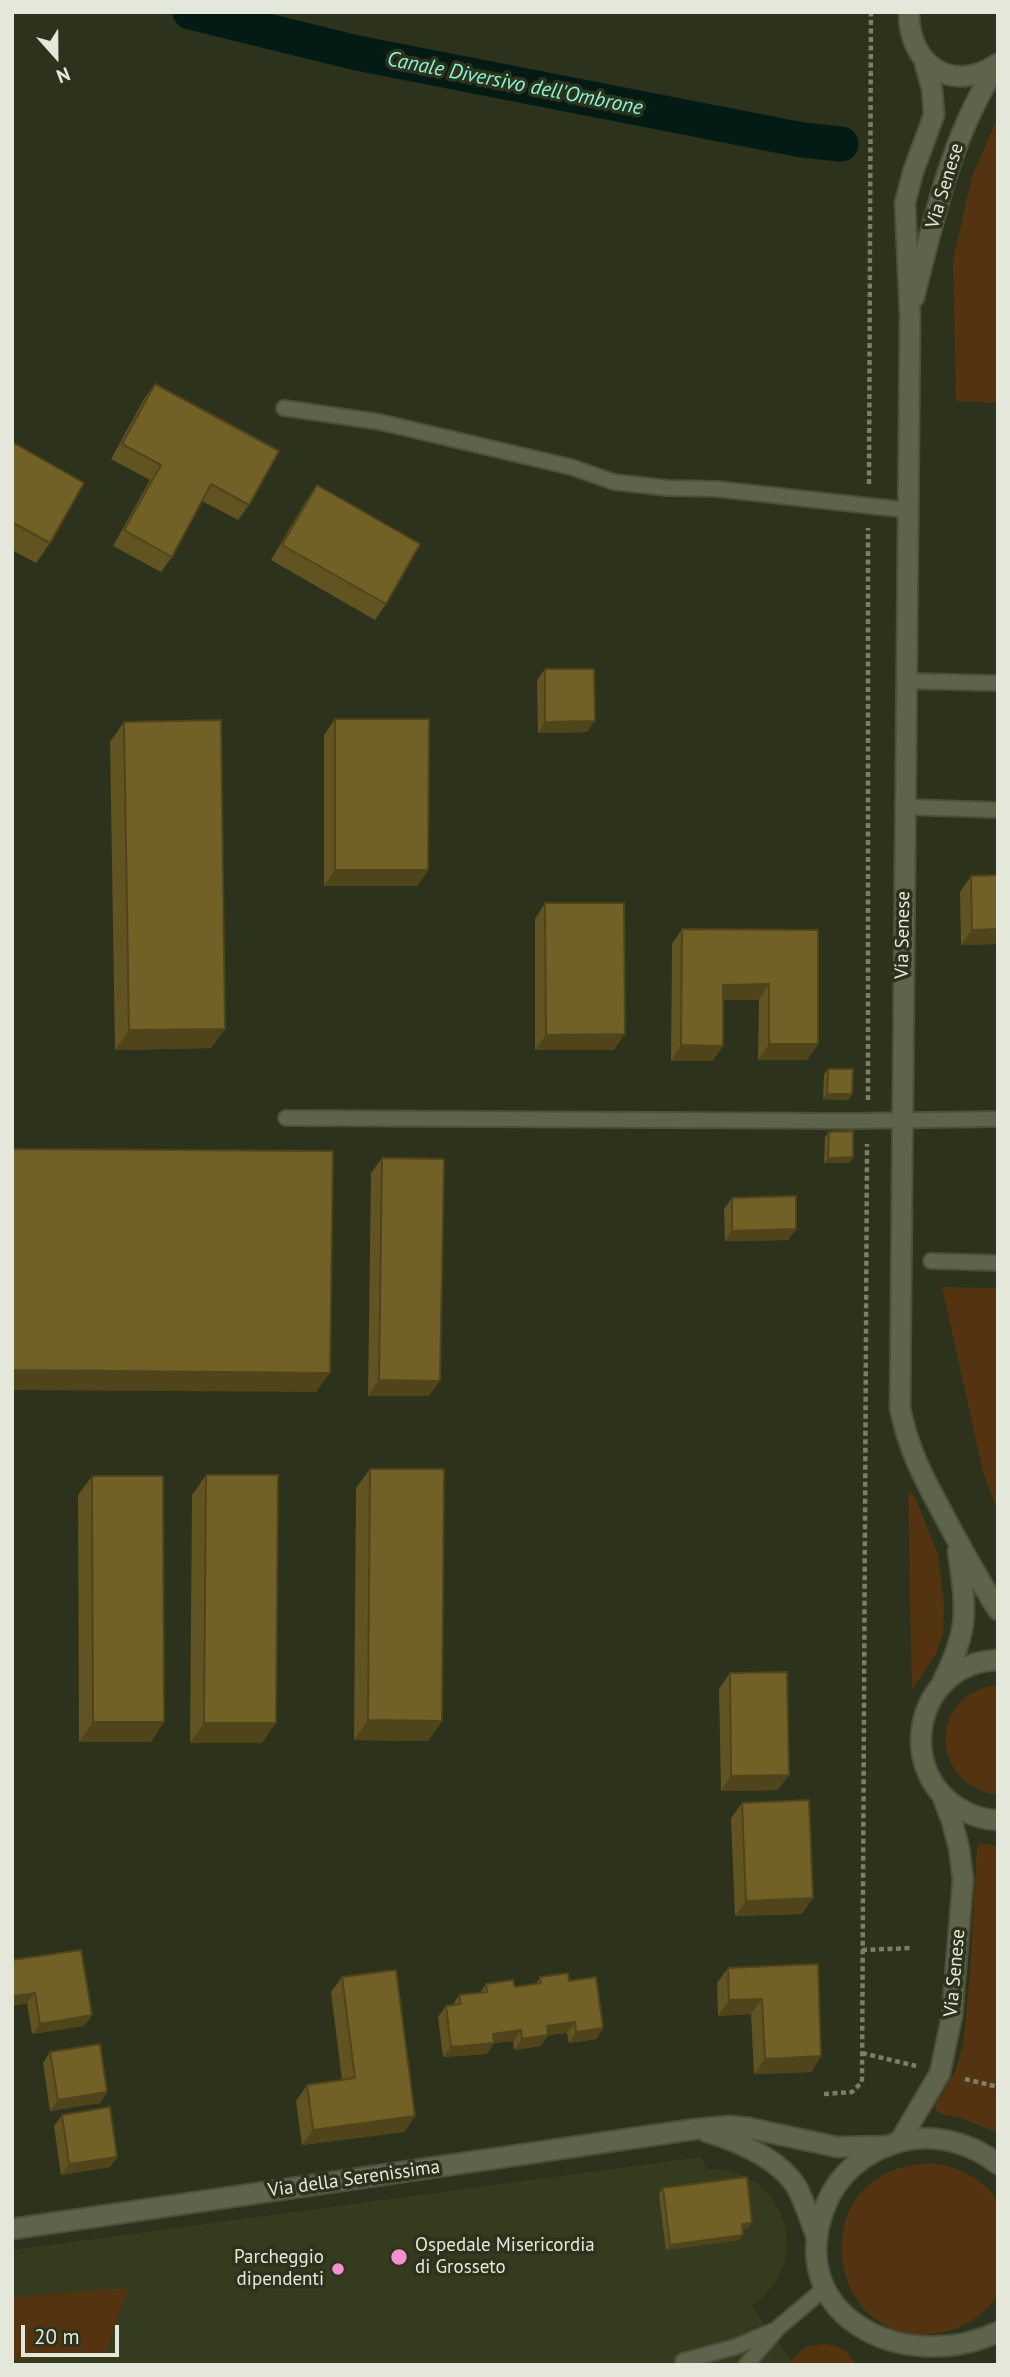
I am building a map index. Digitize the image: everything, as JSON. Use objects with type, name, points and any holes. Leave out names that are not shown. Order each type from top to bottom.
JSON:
[{"type":"main road","name":"Via Senese","points":[[909,12],[909,30],[914,46],[924,60],[938,71],[955,76],[978,73],[998,64]]},
{"type":"main road","name":"Via Senese","points":[[924,60],[932,89],[934,115],[912,172],[905,203],[910,315],[900,1408],[915,1462],[957,1543],[998,1610]]},
{"type":"main road","name":"Via Senese","points":[[910,315],[942,187],[957,144],[978,95],[998,64]]},
{"type":"main road","name":"Via Senese","points":[[957,1543],[965,1596],[965,1625],[957,1652],[922,1722],[920,1742],[923,1762],[930,1779],[942,1795],[974,1816],[998,1820]]},
{"type":"main road","name":"Via Senese","points":[[940,1687],[974,1664],[998,1660]]},
{"type":"main road","name":"Via Senese","points":[[893,2143],[940,2073],[952,2016],[963,1879],[959,1848],[942,1795]]},
{"type":"main road","name":"Via della Serenissima","points":[[12,2229],[696,2129],[740,2127],[837,2147],[893,2143]]},
{"type":"main road","name":"Via della Serenissima","points":[[696,2129],[736,2142],[764,2157],[779,2169],[794,2183],[817,2238]]},
{"type":"main road","name":"Via Senese","points":[[990,2338],[968,2350],[936,2358],[902,2356],[873,2348],[843,2320],[824,2289],[816,2255],[822,2214],[832,2191],[846,2172],[865,2157],[893,2143],[922,2138],[944,2139],[966,2145],[998,2164]]},
{"type":"main road","name":"Via Senese","points":[[963,2365],[990,2338]]},
{"type":"lane","points":[[284,408],[380,422],[571,467],[614,482],[667,488],[718,489],[907,510]]},
{"type":"lane","points":[[905,681],[998,683]]},
{"type":"lane","points":[[905,807],[998,810]]},
{"type":"lane","points":[[286,1118],[868,1121],[998,1119]]},
{"type":"lane","points":[[931,1261],[998,1263]]},
{"type":"lane","points":[[747,2365],[779,2328],[824,2289]]},
{"type":"lane","points":[[682,2361],[735,2347],[779,2328]]},
{"type":"path","points":[[824,2094],[852,2092],[862,2082],[871,12]]},
{"type":"path","points":[[862,1950],[912,1948]]},
{"type":"shaded area","points":[[998,117],[998,403],[956,401],[953,260],[972,176]]},
{"type":"shaded area","points":[[942,1287],[998,1288],[998,1512],[983,1472]]},
{"type":"shaded area","points":[[908,1491],[915,1497],[938,1554],[944,1603],[943,1634],[936,1654],[912,1690]]},
{"type":"shaded area","points":[[998,1685],[996,1795],[974,1787],[958,1773],[949,1756],[946,1738],[949,1719],[959,1703],[975,1691]]},
{"type":"shaded area","points":[[982,1843],[998,1846],[998,2133],[961,2118],[941,2114],[935,2105],[955,2071],[963,2045],[977,1846]]},
{"type":"shaded area","name":"Ospedale Misericordia di Grosseto","points":[[701,2157],[707,2169],[725,2170],[758,2183],[771,2196],[780,2211],[786,2228],[784,2263],[777,2280],[752,2306],[794,2365],[12,2365],[12,2250]]},
{"type":"shaded area","points":[[931,2163],[951,2167],[969,2175],[985,2186],[998,2202],[998,2295],[987,2309],[958,2328],[941,2333],[902,2332],[872,2316],[852,2290],[842,2258],[845,2225],[859,2195],[888,2173]]},
{"type":"shaded area","points":[[128,2288],[105,2356],[12,2359],[12,2297]]},
{"type":"shaded area","points":[[825,2344],[844,2350],[856,2365],[787,2365],[806,2346]]},
{"type":"building","points":[[155,384],[279,451],[249,505],[211,484],[172,557],[124,530],[161,465],[122,444]]},
{"type":"building","points":[[12,442],[84,483],[50,543],[12,522]]},
{"type":"building","points":[[317,485],[420,544],[386,604],[282,545]]},
{"type":"building","points":[[545,669],[594,669],[595,721],[545,722]]},
{"type":"building","points":[[13,711],[13,1033],[12,1033]]},
{"type":"building","points":[[335,719],[429,719],[428,870],[335,870]]},
{"type":"building","points":[[221,720],[225,1029],[129,1030],[124,722]]},
{"type":"building","points":[[998,875],[998,929],[972,930],[971,876]]},
{"type":"building","points":[[545,903],[624,903],[625,1034],[546,1035]]},
{"type":"building","points":[[682,929],[818,930],[818,1044],[769,1044],[769,984],[723,985],[723,1046],[681,1045]]},
{"type":"building","points":[[828,1069],[853,1069],[852,1094],[827,1094]]},
{"type":"building","points":[[853,1131],[853,1157],[828,1158],[829,1132]]},
{"type":"building","points":[[12,1149],[333,1151],[330,1373],[12,1370]]},
{"type":"building","points":[[382,1158],[444,1159],[440,1381],[379,1380]]},
{"type":"building","points":[[796,1196],[796,1229],[732,1231],[732,1198]]},
{"type":"building","points":[[370,1469],[444,1469],[442,1721],[368,1720]]},
{"type":"building","points":[[206,1475],[278,1475],[276,1723],[204,1723]]},
{"type":"building","points":[[92,1476],[163,1476],[164,1722],[93,1722]]},
{"type":"building","points":[[787,1672],[789,1775],[731,1776],[730,1673]]},
{"type":"building","points":[[809,1800],[813,1898],[746,1901],[742,1803]]},
{"type":"building","points":[[81,1950],[92,2015],[40,2024],[35,1993],[14,1996],[12,1960]]},
{"type":"building","points":[[818,1964],[821,2056],[765,2059],[762,1999],[729,2000],[728,1968]]},
{"type":"building","points":[[396,1970],[415,2116],[313,2130],[307,2085],[355,2078],[342,1977]]},
{"type":"building","points":[[568,1973],[569,1981],[596,1977],[603,2028],[576,2032],[575,2022],[547,2026],[548,2035],[522,2039],[521,2030],[493,2034],[494,2043],[451,2047],[446,2006],[461,2004],[459,1995],[487,1992],[486,1984],[513,1980],[515,1987],[541,1983],[540,1977]]},
{"type":"building","points":[[100,2044],[107,2092],[58,2100],[50,2052]]},
{"type":"building","points":[[110,2107],[117,2157],[69,2164],[62,2115]]},
{"type":"building","points":[[747,2177],[752,2223],[742,2224],[743,2235],[670,2245],[663,2188]]},
{"type":"waterway","name":"Canale Diversivo dell'Ombrone","points":[[190,12],[357,53],[802,140],[841,144]]},
{"type":"place","name":"Ospedale Misericordia di Grosseto","points":[[399,2257]]},
{"type":"place","name":"Parcheggio dipendenti","points":[[338,2269]]}]
